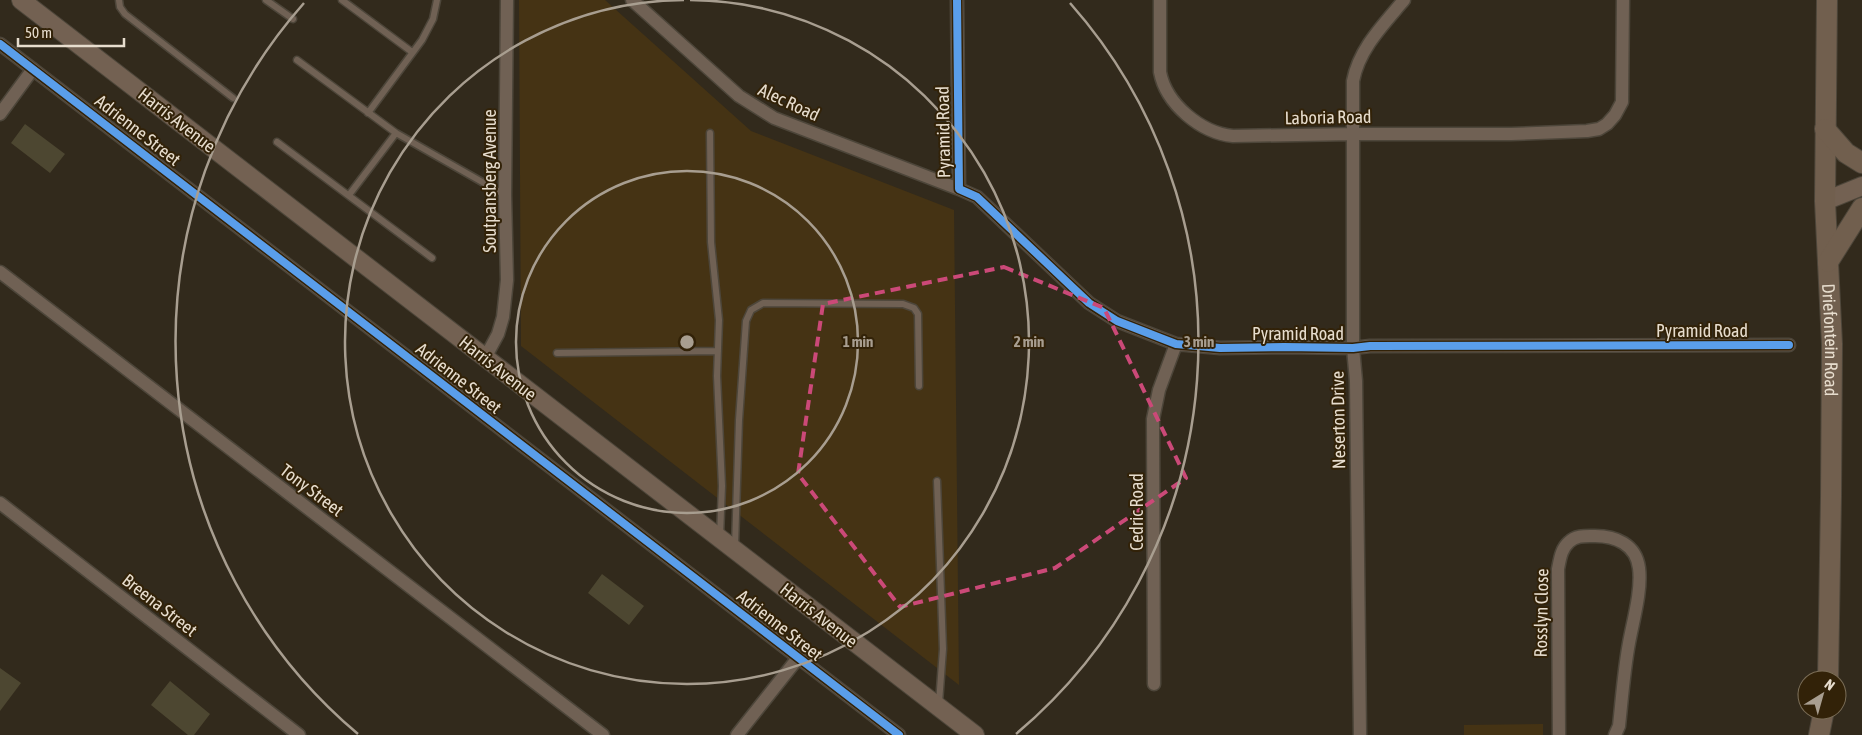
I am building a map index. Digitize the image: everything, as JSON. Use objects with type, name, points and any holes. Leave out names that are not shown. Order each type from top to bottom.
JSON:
[{"type":"main road","name":"Harris Avenue","points":[[21,0],[975,735]]},
{"type":"main road","name":"Driefontein Road","points":[[1827,0],[1825,201],[1832,344],[1832,497],[1828,670]]},
{"type":"main road","points":[[1825,129],[1846,153],[1862,163]]},
{"type":"main road","points":[[1825,201],[1862,186]]},
{"type":"main road","points":[[1828,262],[1862,208]]},
{"type":"main road","points":[[1819,735],[1823,720]]},
{"type":"main road","points":[[1827,720],[1829,735]]},
{"type":"street","name":"Soutpansberg Avenue","points":[[485,358],[498,334],[503,317],[507,280],[505,195],[507,0]]},
{"type":"street","name":"Alec Road","points":[[632,0],[733,91],[756,108],[788,124],[959,189]]},
{"type":"street","name":"Pyramid Road","points":[[957,0],[959,189],[977,197],[1097,309],[1117,321],[1176,344],[1220,348],[1284,346],[1354,348],[1370,346],[1789,345]]},
{"type":"street","name":"Laboria Road","points":[[1160,0],[1160,72],[1162,83],[1167,93],[1175,103],[1205,128],[1221,135],[1233,136],[1512,134],[1563,133],[1599,129],[1607,124],[1615,115],[1622,102],[1623,0]]},
{"type":"street","name":"Neserton Drive","points":[[1360,735],[1354,348],[1353,81],[1358,60],[1363,51],[1404,0]]},
{"type":"street","name":"Adrienne Street","points":[[0,44],[899,735]]},
{"type":"street","points":[[0,114],[34,69]]},
{"type":"street","name":"Tony Street","points":[[0,272],[603,735]]},
{"type":"street","name":"Cedric Road","points":[[1154,684],[1153,419],[1159,390],[1176,344]]},
{"type":"street","name":"Breena Street","points":[[0,503],[299,735]]},
{"type":"street","name":"Rosslyn Close","points":[[1559,735],[1558,569],[1561,554],[1568,543],[1573,539],[1586,536],[1611,537],[1626,544],[1636,558],[1639,568],[1638,588],[1626,657],[1619,726],[1615,735]]},
{"type":"street","points":[[737,735],[798,658]]},
{"type":"lane","points":[[119,0],[120,7],[126,14],[233,98]]},
{"type":"lane","points":[[266,0],[293,19]]},
{"type":"lane","points":[[342,0],[412,52]]},
{"type":"lane","points":[[368,113],[430,28],[436,12],[437,0]]},
{"type":"lane","points":[[297,60],[396,133],[505,195]]},
{"type":"lane","points":[[710,132],[711,242],[719,320],[717,376],[722,486],[720,538]]},
{"type":"lane","points":[[349,195],[396,133]]},
{"type":"lane","points":[[276,142],[432,258]]},
{"type":"lane","points":[[734,550],[739,420],[745,331],[746,321],[751,310],[763,303],[903,304],[914,308],[918,314],[920,386]]},
{"type":"lane","points":[[556,353],[718,351]]},
{"type":"lane","points":[[937,481],[943,649],[938,706]]},
{"type":"highlighted area","points":[[1004,267],[1104,308],[1186,478],[1055,568],[900,607],[798,474],[823,304]]},
{"type":"shaded area","points":[[519,0],[605,0],[751,131],[954,210],[959,685],[521,346]]},
{"type":"shaded area","points":[[1543,724],[1543,735],[1464,735],[1464,725]]},
{"type":"building","points":[[25,124],[65,154],[50,173],[11,143]]},
{"type":"building","points":[[602,574],[644,606],[629,625],[588,593]]},
{"type":"building","points":[[0,668],[21,683],[0,711]]},
{"type":"building","points":[[170,681],[210,714],[194,735],[188,735],[151,705]]},
{"type":"cycle path","points":[[957,0],[959,189],[977,197],[1089,303],[1117,321],[1176,344],[1220,348],[1789,345]]},
{"type":"cycle path","points":[[0,44],[899,735]]}]
